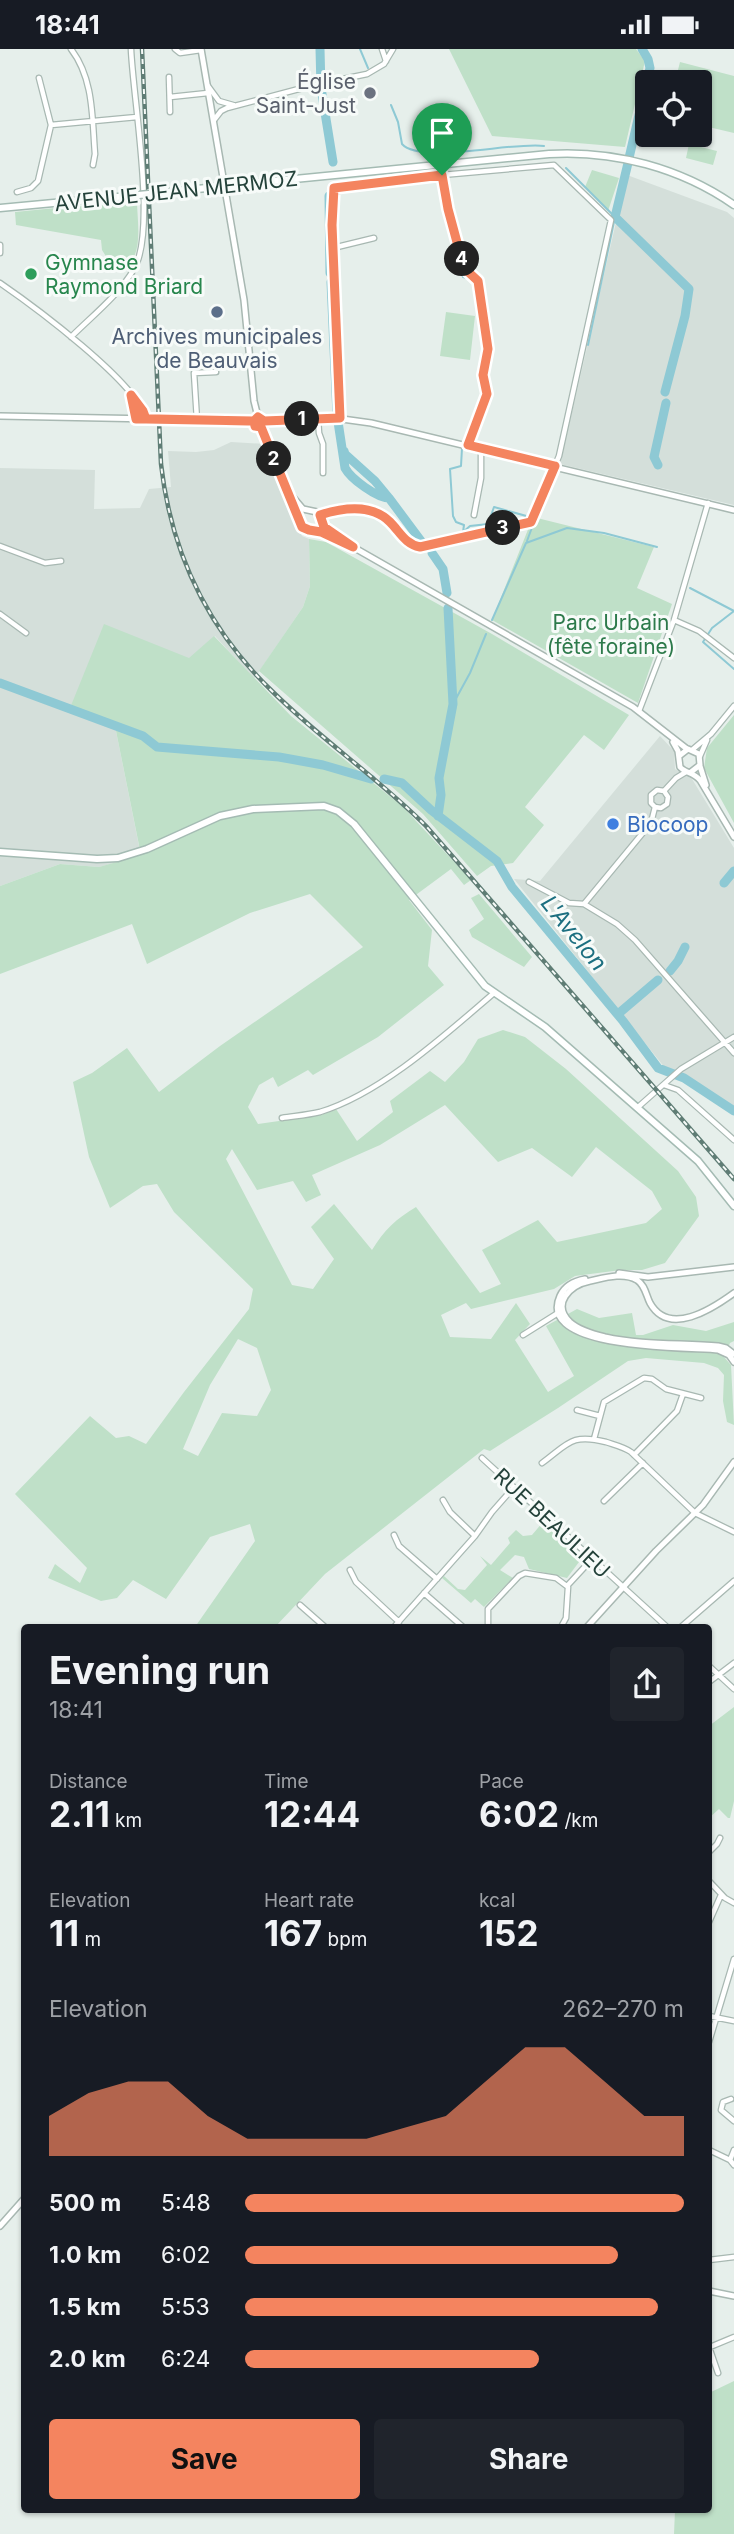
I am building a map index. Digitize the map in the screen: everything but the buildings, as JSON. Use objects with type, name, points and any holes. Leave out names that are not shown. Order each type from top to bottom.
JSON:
[{"type":"main road","name":"AVENUE JEAN MERMOZ","points":[[0,208],[556,154],[603,156],[644,165],[691,183],[734,207]]},
{"type":"main road","points":[[0,852],[118,858],[244,810],[275,808],[332,813],[362,835],[494,993],[545,1027],[703,1166],[734,1206]]},
{"type":"street","points":[[71,49],[87,79],[95,154],[93,165]]},
{"type":"street","points":[[71,337],[127,279],[139,255],[143,208],[131,49]]},
{"type":"street","points":[[175,49],[180,53],[201,49],[245,305],[254,401],[259,422],[304,529],[321,532],[353,547],[639,711],[669,737],[699,755]]},
{"type":"street","points":[[382,49],[386,61]]},
{"type":"street","points":[[214,121],[224,109],[317,84],[362,76],[378,69],[393,49]]},
{"type":"street","points":[[169,77],[170,112]]},
{"type":"street","points":[[17,192],[31,188],[38,181],[51,125],[43,85],[39,78]]},
{"type":"street","points":[[206,83],[221,102],[241,105]]},
{"type":"street","points":[[170,97],[208,93]]},
{"type":"street","points":[[51,125],[137,117]]},
{"type":"street","points":[[320,518],[350,508],[373,512],[388,519],[408,542],[423,547],[531,522],[555,466],[611,220],[554,165],[334,188],[338,418]]},
{"type":"street","points":[[442,175],[464,268],[478,281],[488,349],[483,375],[487,394],[464,444]]},
{"type":"street","points":[[333,248],[374,238]]},
{"type":"street","points":[[0,245],[0,253]]},
{"type":"street","points":[[0,283],[101,363],[131,395],[146,419]]},
{"type":"street","points":[[197,420],[194,373],[216,372]]},
{"type":"street","points":[[131,395],[136,419]]},
{"type":"street","points":[[0,416],[259,422],[338,418],[387,426],[734,510]]},
{"type":"street","points":[[318,418],[323,444],[323,473]]},
{"type":"street","points":[[474,515],[481,478],[481,448]]},
{"type":"street","points":[[286,488],[300,506],[310,510],[320,518],[324,527],[353,547]]},
{"type":"street","points":[[639,711],[674,620],[708,503]]},
{"type":"street","points":[[300,520],[302,514],[310,510]]},
{"type":"street","points":[[312,531],[318,527],[320,518]]},
{"type":"street","points":[[0,546],[45,563],[61,561]]},
{"type":"street","points":[[0,614],[26,633]]},
{"type":"street","points":[[674,620],[706,636],[734,658]]},
{"type":"street","points":[[734,706],[711,734],[699,755],[710,794],[734,837]]},
{"type":"street","points":[[679,755],[711,734]]},
{"type":"street","points":[[669,737],[679,755],[679,766],[672,782]]},
{"type":"street","points":[[679,766],[710,794]]},
{"type":"street","points":[[664,791],[672,782],[700,766]]},
{"type":"street","points":[[657,790],[664,791],[668,803],[661,809],[655,807],[650,801],[651,795],[657,790]]},
{"type":"street","points":[[584,904],[652,821],[655,807]]},
{"type":"street","points":[[529,882],[572,904],[584,904],[617,924],[635,940],[734,1053]]},
{"type":"street","points":[[282,1118],[324,1110],[384,1079],[432,1046],[494,993]]},
{"type":"street","points":[[637,1108],[677,1072],[734,1037]]},
{"type":"street","points":[[664,1086],[678,1090],[734,1140]]},
{"type":"street","points":[[731,1351],[600,1340],[571,1328],[558,1313],[557,1302],[560,1294],[575,1281],[620,1273],[648,1277],[734,1267]]},
{"type":"street","points":[[731,1351],[718,1346],[608,1337],[579,1328],[569,1321],[563,1313],[562,1304],[572,1287],[620,1276],[633,1278],[642,1284],[654,1309],[672,1319],[693,1316],[734,1293]]},
{"type":"street","points":[[642,1284],[643,1279],[648,1277]]},
{"type":"street","points":[[523,1335],[558,1313]]},
{"type":"street","points":[[731,1351],[734,1362]]},
{"type":"street","points":[[594,1439],[604,1402],[644,1378],[652,1379],[664,1388],[701,1398]]},
{"type":"street","points":[[634,1455],[677,1411],[683,1394]]},
{"type":"street","points":[[577,1410],[600,1416]]},
{"type":"street","points":[[542,1463],[575,1439],[594,1439],[624,1447],[695,1513],[734,1532]]},
{"type":"street","name":"RUE BEAULIEU","points":[[482,1458],[664,1624]]},
{"type":"street","points":[[590,1624],[705,1503],[734,1462]]},
{"type":"street","points":[[604,1501],[643,1463]]},
{"type":"street","points":[[350,1570],[356,1582],[399,1622],[514,1487]]},
{"type":"street","points":[[443,1500],[450,1512],[475,1536]]},
{"type":"street","points":[[394,1535],[400,1546],[437,1579]]},
{"type":"street","points":[[567,1585],[592,1559]]},
{"type":"street","points":[[488,1624],[488,1609],[521,1575],[528,1573],[551,1577],[567,1585]]},
{"type":"street","points":[[685,1624],[733,1583]]},
{"type":"street","points":[[564,1624],[569,1595],[567,1585]]},
{"type":"street","points":[[424,1593],[460,1624]]},
{"type":"street","points":[[300,1605],[322,1624]]},
{"type":"street","points":[[712,1680],[734,1663]]},
{"type":"street","points":[[712,1669],[734,1689]]},
{"type":"street","points":[[712,1849],[720,1837]]},
{"type":"street","points":[[712,1884],[734,1903]]},
{"type":"street","points":[[712,1916],[722,1895]]},
{"type":"street","points":[[712,2033],[734,1959]]},
{"type":"street","points":[[712,2017],[734,2021]]},
{"type":"street","points":[[730,2099],[723,2102],[721,2110],[734,2120]]},
{"type":"street","points":[[730,2160],[734,2150]]},
{"type":"street","points":[[712,2151],[730,2160],[734,2165]]},
{"type":"street","points":[[0,2226],[21,2202]]},
{"type":"street","points":[[712,2260],[734,2257]]},
{"type":"street","points":[[712,2292],[734,2296]]},
{"type":"street","points":[[712,2346],[734,2337]]},
{"type":"street","points":[[712,2356],[718,2373]]},
{"type":"shaded area","points":[[627,175],[727,212],[734,218],[734,505],[560,464]]},
{"type":"shaded area","points":[[231,442],[265,444],[302,536],[309,539],[310,586],[303,607],[254,679],[215,636],[115,726],[141,856],[99,867],[60,864],[0,886],[0,468],[95,470],[94,509],[140,508],[149,489],[171,487],[168,451],[214,450]]},
{"type":"shaded area","points":[[660,736],[674,751],[675,769],[692,779],[734,848],[734,1111],[695,1083],[665,1068],[514,879],[540,881]]},
{"type":"green space","points":[[449,49],[636,49],[645,61],[643,70],[635,70],[635,104],[625,147],[492,136]]},
{"type":"green space","points":[[680,62],[711,70],[678,70]]},
{"type":"green space","points":[[712,70],[734,76],[734,133],[712,128]]},
{"type":"green space","points":[[688,147],[717,151],[713,165],[686,158]]},
{"type":"green space","points":[[592,170],[619,178],[608,211],[585,187]]},
{"type":"green space","points":[[137,200],[137,245],[132,261],[126,267],[125,264],[112,266],[102,250],[101,240],[16,225],[15,212]]},
{"type":"green space","points":[[446,312],[475,316],[470,360],[440,356]]},
{"type":"green space","name":"Parc Urbain (fête foraine)","points":[[533,517],[654,547],[637,588],[672,604],[638,703],[492,620]]},
{"type":"green space","points":[[309,539],[326,542],[492,634],[629,715],[604,750],[584,735],[525,807],[544,825],[513,863],[491,866],[477,876],[423,814],[259,671],[303,607],[310,586]]},
{"type":"green space","points":[[104,624],[189,658],[214,636],[291,716],[403,807],[471,880],[464,885],[451,869],[409,900],[432,930],[428,966],[444,985],[378,1037],[313,1075],[308,1070],[278,1087],[273,1077],[259,1085],[248,1107],[258,1124],[321,1115],[336,1109],[357,1141],[393,1112],[390,1101],[430,1071],[445,1082],[464,1062],[478,1039],[503,1030],[525,1037],[566,1069],[678,1171],[696,1197],[699,1216],[665,1263],[642,1270],[575,1276],[554,1289],[471,1309],[466,1303],[441,1315],[450,1337],[491,1339],[516,1303],[530,1324],[515,1340],[548,1392],[574,1376],[546,1326],[577,1309],[599,1318],[632,1313],[636,1335],[673,1325],[706,1331],[734,1322],[734,1341],[730,1343],[724,1357],[731,1365],[734,1425],[727,1422],[723,1401],[724,1375],[718,1368],[704,1363],[646,1358],[628,1361],[490,1451],[484,1449],[325,1574],[278,1624],[197,1624],[255,1541],[250,1524],[210,1537],[166,1599],[133,1580],[117,1598],[101,1601],[48,1578],[55,1564],[80,1583],[87,1568],[15,1494],[90,1416],[116,1438],[129,1436],[146,1444],[249,1309],[253,1289],[174,1212],[157,1184],[143,1186],[110,1208],[89,1157],[73,1082],[92,1073],[127,1048],[159,1092],[220,1046],[363,947],[310,894],[250,913],[147,964],[132,924],[0,974],[0,886],[60,864],[99,867],[141,855],[115,726],[70,708]],"holes":[[[445,1105],[498,1162],[532,1148],[572,1177],[596,1147],[652,1191],[662,1209],[646,1223],[557,1242],[538,1220],[482,1250],[501,1284],[480,1293],[416,1207],[391,1225],[372,1250],[334,1204],[311,1227],[334,1259],[313,1289],[292,1285],[226,1159],[232,1149],[257,1190],[293,1181],[306,1202],[321,1195],[312,1175],[380,1145]],[[238,1339],[257,1348],[271,1390],[257,1416],[222,1413],[198,1456],[183,1449],[210,1385]]]},
{"type":"green space","points":[[734,715],[734,823],[704,768],[707,748]]},
{"type":"green space","points":[[479,894],[532,957],[524,967],[472,937],[469,930],[484,919],[471,898]]},
{"type":"green space","points":[[543,1522],[582,1558],[567,1578],[529,1569],[524,1557],[515,1555],[500,1570],[513,1578],[484,1607],[475,1599],[471,1603],[442,1578],[444,1576],[458,1589],[465,1590],[487,1565],[480,1556],[491,1565],[510,1543],[508,1538],[516,1530],[523,1536],[532,1535]]},
{"type":"green space","points":[[734,1707],[734,1801],[730,1818],[719,1809],[712,1815],[712,1724]]},
{"type":"green space","points":[[734,2381],[734,2534],[674,2534],[675,2513],[712,2513],[712,2392]]},
{"type":"waterway","points":[[320,49],[321,88],[333,162]]},
{"type":"waterway","points":[[360,49],[368,68]]},
{"type":"waterway","points":[[629,158],[650,68],[642,49]]},
{"type":"waterway","points":[[391,105],[398,122],[402,144],[412,150],[447,153],[544,146]]},
{"type":"waterway","points":[[628,163],[615,217],[689,289],[685,316],[665,392]]},
{"type":"waterway","points":[[566,168],[615,217],[588,345]]},
{"type":"waterway","points":[[439,180],[463,277],[476,281],[485,343]]},
{"type":"waterway","points":[[329,196],[330,273]]},
{"type":"waterway","points":[[331,282],[337,415],[345,468],[365,487],[389,498],[421,541]]},
{"type":"waterway","points":[[464,443],[484,395],[480,376],[483,359]]},
{"type":"waterway","points":[[658,465],[654,457],[666,403]]},
{"type":"waterway","points":[[462,448],[461,466],[450,469],[453,516],[456,522],[464,525],[463,532],[470,526],[488,524],[494,507],[530,517]]},
{"type":"waterway","points":[[344,451],[389,498]]},
{"type":"waterway","points":[[527,541],[534,522]]},
{"type":"waterway","points":[[492,620],[526,543],[567,528],[604,533],[657,547]]},
{"type":"waterway","points":[[432,553],[443,569],[447,593]]},
{"type":"waterway","points":[[690,588],[734,611],[712,628],[703,642],[734,669]]},
{"type":"waterway","points":[[438,816],[441,795],[439,778],[453,704],[448,608]]},
{"type":"waterway","points":[[453,704],[470,673],[486,634]]},
{"type":"waterway","name":"L'Avelon","points":[[0,683],[143,736],[157,747],[279,757],[323,765],[371,779]]},
{"type":"waterway","name":"L'Avelon","points":[[384,779],[402,783],[431,810],[497,861],[512,887],[623,1021],[658,1068],[684,1078],[734,1111]]},
{"type":"waterway","points":[[724,883],[734,871]]},
{"type":"waterway","points":[[670,971],[685,947]]},
{"type":"waterway","points":[[618,1014],[658,980]]},
{"type":"railway","points":[[142,49],[161,464],[174,529],[197,589],[230,644],[251,669],[292,710],[426,826],[734,1179]]},
{"type":"place","name":"Église Saint-Just","points":[[370,93]]},
{"type":"place","name":"Gymnase Raymond Briard","points":[[31,274]]},
{"type":"place","name":"Archives municipales de Beauvais","points":[[217,312]]},
{"type":"place","name":"Biocoop","points":[[613,824]]},
{"type":"route","points":[[442,175],[334,188],[332,225],[340,418],[264,421],[258,417],[254,421],[158,419],[146,419],[131,395],[136,419],[254,421],[255,426],[261,427],[302,527],[321,532],[353,547],[324,527],[320,515],[350,508],[373,512],[388,519],[408,542],[420,547],[531,522],[555,466],[468,445],[487,394],[483,375],[488,349],[478,281],[464,268],[442,175]]}]
